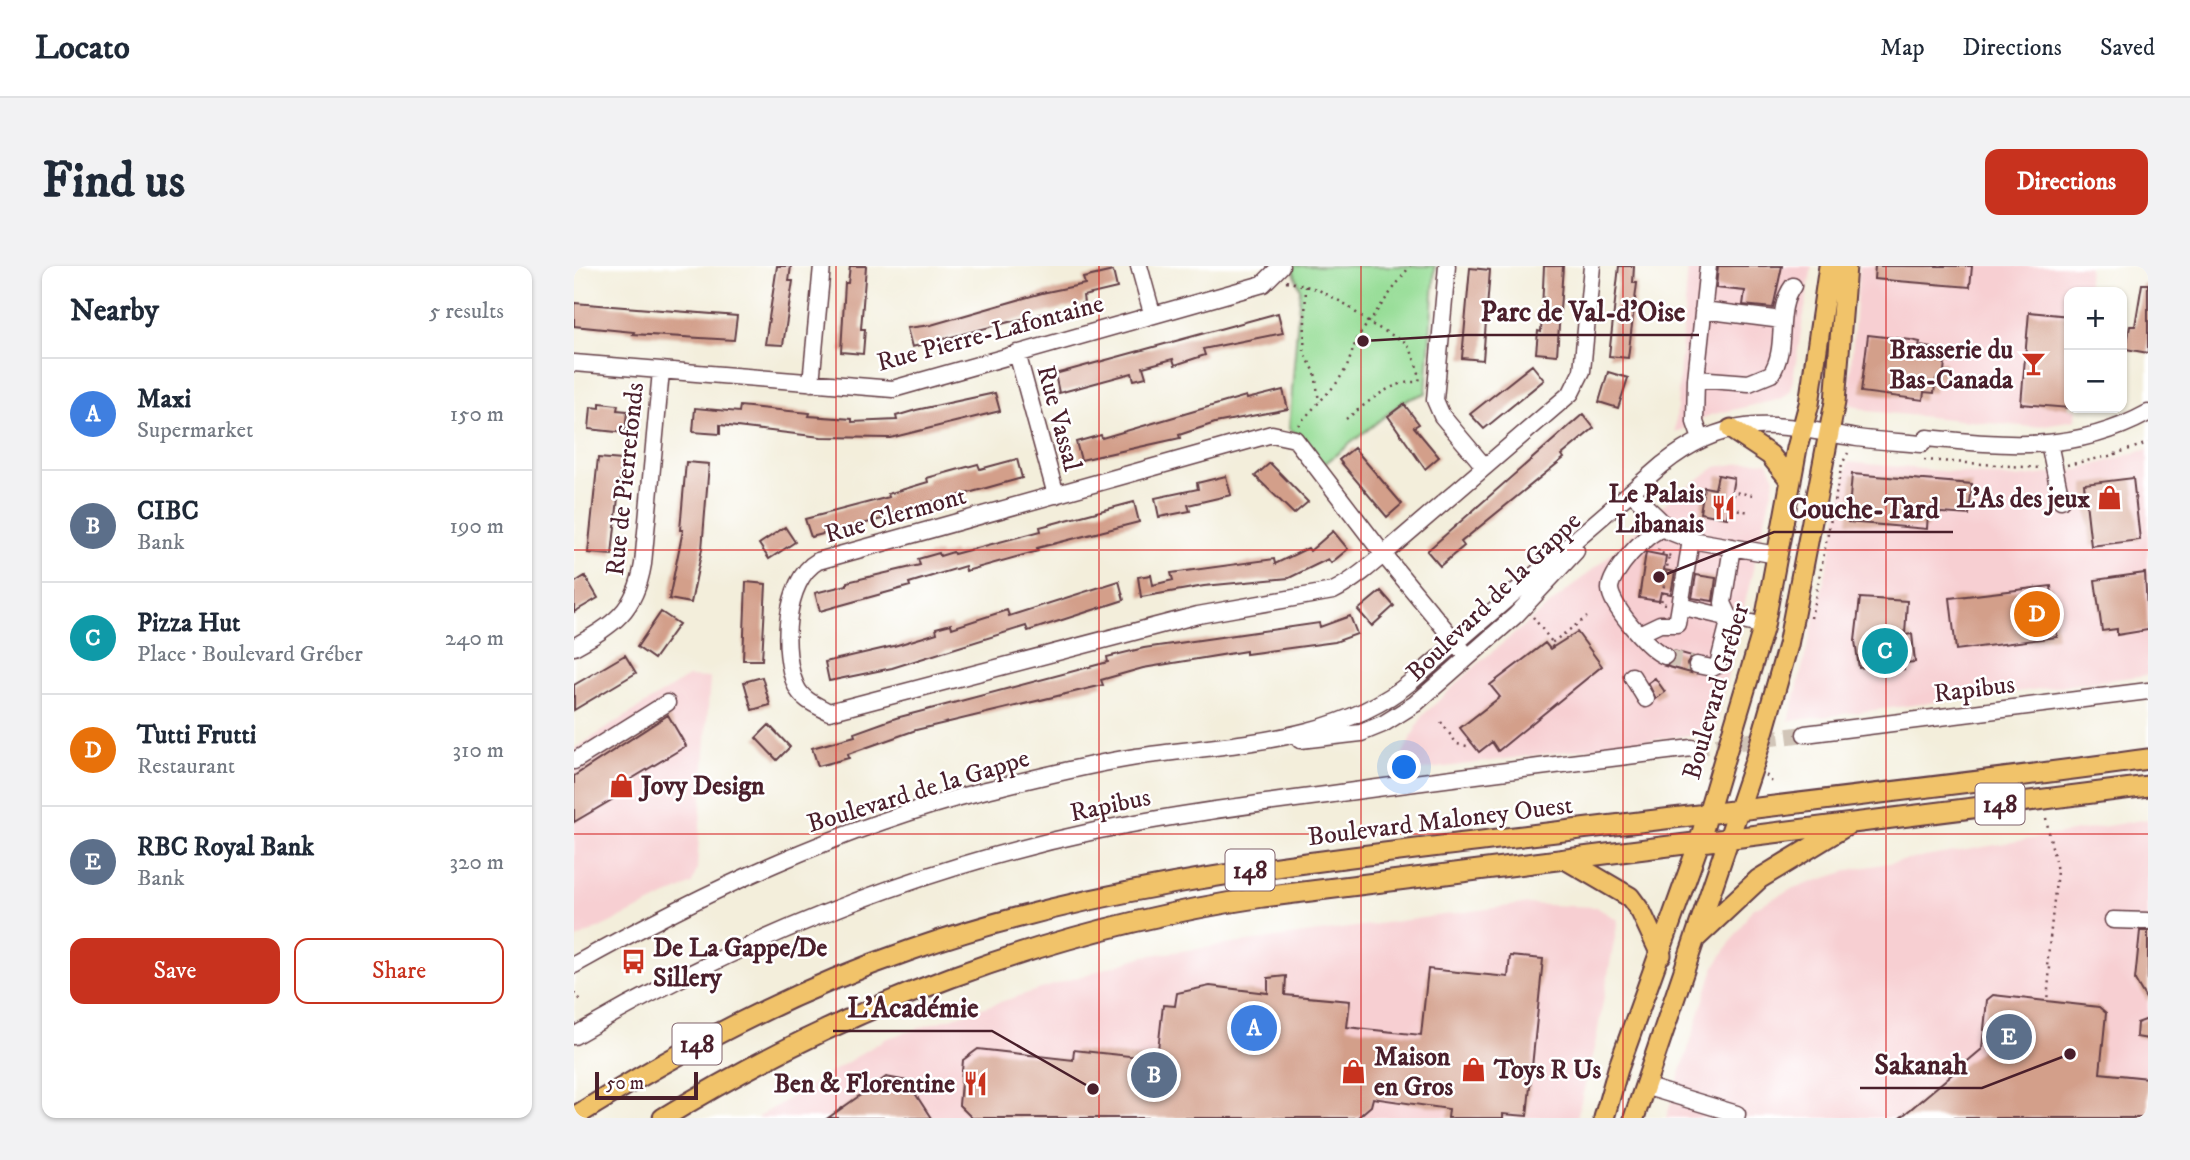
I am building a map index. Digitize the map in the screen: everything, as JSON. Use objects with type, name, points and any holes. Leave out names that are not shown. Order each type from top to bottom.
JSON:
[{"type":"main road","name":"Boulevard Gréber","points":[[1604,1118],[1618,1069],[1699,843],[1764,626],[1835,266]]},
{"type":"main road","name":"Boulevard Gréber","points":[[1633,1118],[1738,810],[1788,645],[1838,381],[1835,266]]},
{"type":"main road","points":[[1731,429],[1770,455],[1791,481]]},
{"type":"main road","name":"Boulevard Maloney Ouest","points":[[574,1117],[702,1041],[806,991],[908,950],[1022,916],[1118,892],[1218,874],[2148,759]]},
{"type":"main road","name":"Boulevard Maloney Ouest","points":[[663,1118],[727,1080],[831,1027],[967,971],[1065,939],[1154,916],[1237,901],[2148,786]]},
{"type":"main road","points":[[1693,940],[1759,879],[1852,823]]},
{"type":"main road","points":[[1565,859],[1630,897],[1641,912],[1661,955]]},
{"type":"street","points":[[811,383],[822,266]]},
{"type":"street","points":[[1139,266],[1152,313]]},
{"type":"street","points":[[1447,266],[1427,384],[1437,409],[1484,466]]},
{"type":"street","points":[[1383,554],[1571,393],[1578,383],[1584,358],[1592,266]]},
{"type":"street","points":[[1701,439],[1695,422],[1696,379],[1708,266]]},
{"type":"street","name":"Rue Pierre-Lafontaine","points":[[574,363],[893,389],[1152,313],[1263,284],[1276,272]]},
{"type":"street","points":[[1696,379],[1749,383],[1766,378],[1778,362],[1785,297],[1793,286]]},
{"type":"street","points":[[1703,310],[1782,320]]},
{"type":"street","name":"Rue Vassal","points":[[1017,353],[1056,495]]},
{"type":"street","name":"Rue de Pierrefonds","points":[[574,647],[622,615],[637,591],[644,556],[661,370]]},
{"type":"street","name":"Boulevard de la Gappe","points":[[574,965],[764,868],[904,814],[985,790],[1092,765],[1258,741],[1317,728],[1374,707],[1404,688],[1662,465],[1701,439],[1731,429],[1777,424],[1922,444],[1927,438],[2013,446],[2099,434],[2148,413]]},
{"type":"street","name":"Rue Clermont","points":[[1288,436],[1272,434],[818,561],[804,570],[795,589],[787,634],[796,686],[805,699],[829,712],[1198,615],[1333,591],[1383,554]]},
{"type":"street","points":[[1288,436],[1295,439],[1316,464],[1383,554],[1468,657]]},
{"type":"street","points":[[2049,443],[2061,500]]},
{"type":"street","points":[[1632,493],[1662,522],[1657,536]]},
{"type":"street","name":"Boulevard de la Gappe","points":[[1258,741],[1343,737],[1376,727],[1415,704],[1516,615],[1632,493]]},
{"type":"street","points":[[1665,656],[1651,649],[1613,598],[1611,582],[1648,535],[1777,555]]},
{"type":"street","points":[[1639,634],[1660,624],[1677,624],[1691,540]]},
{"type":"street","points":[[1697,665],[1716,666],[1726,635],[1730,618],[1723,603],[1732,547]]},
{"type":"street","points":[[1680,606],[1764,626]]},
{"type":"street","points":[[1632,676],[1646,699]]},
{"type":"street","name":"Rapibus","points":[[1805,734],[2148,691]]},
{"type":"street","points":[[574,761],[667,703]]},
{"type":"street","name":"Rapibus","points":[[574,1036],[684,976],[806,922],[899,887],[1034,846],[1212,810],[1692,748]]},
{"type":"street","points":[[2113,920],[2148,921]]},
{"type":"street","points":[[1643,1086],[1737,1114],[1736,1118]]},
{"type":"path","points":[[1288,436],[1347,367],[1357,338],[1410,266]]},
{"type":"path","points":[[1276,272],[1345,304],[1369,323],[1405,342],[1427,384]]},
{"type":"path","points":[[1306,286],[1304,353],[1315,372],[1319,402]]},
{"type":"path","points":[[1346,419],[1388,388],[1405,381],[1427,384]]},
{"type":"path","points":[[1919,459],[2015,468],[2055,467],[2109,456],[2148,443]]},
{"type":"path","points":[[1818,592],[1846,453],[1857,453]]},
{"type":"path","points":[[1749,512],[1730,508],[1734,492],[1752,495]]},
{"type":"path","points":[[1657,536],[1658,552],[1669,556],[1661,603]]},
{"type":"path","points":[[1530,614],[1553,647]]},
{"type":"path","points":[[1552,642],[1587,617]]},
{"type":"path","points":[[1441,722],[1457,744],[1467,746],[1471,743]]},
{"type":"path","points":[[2046,818],[2057,870],[2047,967],[2050,967],[2047,1001]]},
{"type":"path","points":[[632,962],[640,973]]},
{"type":"path","points":[[574,993],[583,1002]]},
{"type":"shaded area","points":[[1688,266],[1812,266],[1791,391],[1781,399],[1710,415],[1675,433]]},
{"type":"shaded area","points":[[1859,266],[2089,266],[2087,287],[2064,287],[2064,413],[2076,413],[2075,420],[2032,427],[1867,411],[1848,403]]},
{"type":"shaded area","points":[[2148,449],[2148,675],[1789,721],[1828,564],[1848,462],[2015,478],[2078,470]]},
{"type":"shaded area","points":[[1754,461],[1768,462],[1775,478],[1714,732],[1392,774],[1423,715],[1481,661],[1603,561],[1669,500],[1716,467]]},
{"type":"shaded area","points":[[688,677],[710,678],[697,869],[692,884],[574,940],[574,749]]},
{"type":"shaded area","points":[[2148,819],[2148,1118],[1666,1118],[1714,968],[1752,909],[1794,888],[1854,869]]},
{"type":"shaded area","points":[[1524,904],[1596,907],[1618,920],[1596,1040],[1577,1118],[757,1118],[885,1039],[1144,956]]},
{"type":"green space","points":[[1292,266],[1435,266],[1426,393],[1404,401],[1323,465],[1296,433],[1289,429],[1300,289]]},
{"type":"building","points":[[777,266],[791,266],[789,281],[793,281],[783,345],[765,344]]},
{"type":"building","points":[[850,266],[866,266],[861,329],[865,329],[863,354],[841,352],[845,283],[848,283]]},
{"type":"building","points":[[1544,266],[1563,266],[1557,355],[1536,353],[1538,331],[1541,332]]},
{"type":"building","points":[[1619,266],[1634,266],[1633,283],[1637,283],[1628,358],[1609,356]]},
{"type":"building","points":[[1718,266],[1782,266],[1773,308],[1743,305],[1745,291],[1716,288]]},
{"type":"building","points":[[1875,266],[1972,266],[1970,287],[1874,279]]},
{"type":"building","points":[[1470,268],[1490,270],[1483,360],[1462,358]]},
{"type":"building","points":[[1113,271],[1117,288],[1083,296],[1084,303],[912,347],[907,328],[931,325],[1042,293],[1085,284],[1083,278]]},
{"type":"building","points":[[2142,284],[2148,284],[2148,353],[2127,349],[2130,326],[2135,326]]},
{"type":"building","points":[[574,303],[737,316],[734,340],[633,334],[634,332],[574,326]]},
{"type":"building","points":[[2029,312],[2064,316],[2064,408],[2021,404]]},
{"type":"building","points":[[1278,313],[1283,333],[1203,349],[1205,355],[1175,365],[1173,359],[1143,367],[1146,377],[1134,380],[1132,373],[1059,393],[1055,374]]},
{"type":"building","points":[[1868,335],[1911,340],[1920,342],[1919,346],[1940,349],[1938,361],[1945,362],[1943,380],[1936,379],[1934,393],[1924,392],[1923,400],[1861,392]]},
{"type":"building","points":[[1532,365],[1544,380],[1484,429],[1470,414]]},
{"type":"building","points":[[1608,372],[1628,378],[1618,408],[1599,402]]},
{"type":"building","points":[[1283,390],[1288,409],[1215,423],[1179,435],[1180,438],[1081,460],[1076,442],[1101,435],[1102,438],[1246,396],[1247,399]]},
{"type":"building","points":[[995,393],[1000,411],[890,438],[821,437],[720,425],[720,434],[693,432],[695,408],[739,412],[740,406],[852,419],[852,422],[897,420],[896,416],[916,410]]},
{"type":"building","points":[[600,403],[618,405],[617,410],[627,411],[625,433],[589,429],[591,407],[600,408]]},
{"type":"building","points":[[1404,404],[1419,424],[1414,427],[1439,457],[1425,469],[1388,416]]},
{"type":"building","points":[[1583,414],[1594,428],[1562,455],[1564,458],[1461,542],[1464,546],[1440,566],[1427,551]]},
{"type":"building","points":[[1354,448],[1402,504],[1387,517],[1339,460]]},
{"type":"building","points":[[598,458],[622,460],[612,555],[588,553]]},
{"type":"building","points":[[1017,459],[1022,478],[954,497],[955,502],[935,507],[933,501],[881,516],[882,519],[811,537],[805,519],[889,497],[888,494],[928,482],[927,478],[978,464],[980,469]]},
{"type":"building","points":[[686,462],[709,464],[702,549],[691,603],[669,599],[683,530],[680,530]]},
{"type":"building","points":[[1270,463],[1308,502],[1294,514],[1255,476]]},
{"type":"building","points":[[1852,474],[1972,484],[1969,515],[1928,512],[1927,529],[1848,522]]},
{"type":"building","points":[[1718,475],[1734,478],[1727,518],[1700,513],[1704,487],[1715,489]]},
{"type":"building","points":[[1226,476],[1231,495],[1188,505],[1190,511],[1159,517],[1155,498],[1198,489],[1197,483]]},
{"type":"building","points":[[2133,478],[2140,540],[2091,546],[2084,484]]},
{"type":"building","points":[[1134,502],[1139,522],[1037,548],[1038,551],[966,571],[965,566],[909,583],[910,586],[820,611],[815,593],[847,585],[847,582],[920,565],[918,559],[939,553],[940,556],[953,552],[954,554]]},
{"type":"building","points":[[785,527],[795,542],[769,559],[759,544]]},
{"type":"building","points":[[1333,531],[1348,549],[1331,563],[1328,559],[1289,578],[1204,586],[1141,597],[1138,577],[1151,575],[1153,585],[1173,580],[1171,573],[1274,559],[1275,564],[1308,548],[1310,551]]},
{"type":"building","points":[[1646,552],[1666,556],[1664,570],[1675,572],[1671,594],[1661,592],[1659,601],[1639,598]]},
{"type":"building","points":[[2145,573],[2148,630],[2117,635],[2117,629],[2102,631],[2095,580]]},
{"type":"building","points":[[1696,575],[1716,578],[1713,601],[1692,598]]},
{"type":"building","points":[[585,576],[598,598],[574,612],[574,583]]},
{"type":"building","points":[[1119,581],[1124,600],[1028,631],[1026,626],[892,668],[829,681],[825,662],[894,646],[937,633],[936,628],[951,624],[952,628],[1007,610],[1009,616]]},
{"type":"building","points":[[746,582],[766,584],[762,660],[743,660]]},
{"type":"building","points":[[2051,586],[2057,637],[1956,650],[1950,598]]},
{"type":"building","points":[[1381,591],[1394,606],[1372,626],[1358,610]]},
{"type":"building","points":[[1860,598],[1907,601],[1905,635],[1912,634],[1915,662],[1904,663],[1904,669],[1880,672],[1879,666],[1859,668],[1855,641]]},
{"type":"building","points":[[661,612],[679,624],[654,659],[637,647]]},
{"type":"building","points":[[1350,616],[1357,634],[1335,642],[1246,654],[1246,651],[1143,668],[1101,680],[1103,685],[916,730],[848,754],[849,758],[818,766],[812,748],[855,736],[854,733],[896,718],[1108,662],[1107,657],[1144,648],[1319,623],[1320,627]]},
{"type":"building","points":[[1577,632],[1602,666],[1498,751],[1492,742],[1479,752],[1460,728],[1500,697],[1490,685],[1545,643],[1550,649]]},
{"type":"building","points":[[1674,651],[1692,656],[1687,664],[1691,673],[1665,666],[1674,662]]},
{"type":"building","points":[[625,655],[636,673],[574,710],[574,685]]},
{"type":"building","points":[[762,677],[770,705],[752,710],[744,682]]},
{"type":"building","points":[[1655,678],[1665,692],[1656,699],[1648,683]]},
{"type":"building","points":[[668,715],[686,746],[628,781],[632,788],[574,822],[574,776]]},
{"type":"building","points":[[769,725],[790,747],[777,760],[756,738]]},
{"type":"building","points":[[2140,931],[2148,931],[2148,1002],[2135,980]]},
{"type":"building","points":[[1510,956],[1543,959],[1527,1116],[1503,1114],[1503,1118],[1448,1118],[1449,1109],[1373,1098],[1371,1106],[1357,1118],[972,1118],[959,1105],[963,1060],[978,1049],[1073,1060],[1074,1050],[1157,1059],[1163,1005],[1175,1006],[1177,993],[1210,986],[1268,993],[1268,978],[1286,976],[1285,995],[1350,1001],[1347,1027],[1421,1035],[1428,969],[1508,977]]},
{"type":"building","points":[[1993,995],[2099,1007],[2106,1013],[2100,1073],[2148,1078],[2148,1118],[1900,1118],[1982,1049],[1987,1000]]},
{"type":"building","points":[[2148,1019],[2148,1039],[2136,1037],[2137,1023]]},
{"type":"building","points":[[886,1077],[907,1081],[931,1118],[828,1118]]},
{"type":"tunnel","points":[[1665,656],[1697,665]]},
{"type":"tunnel","points":[[1692,748],[1805,734]]},
{"type":"place","name":"Parc de Val-d'Oise","points":[[1363,341]]},
{"type":"place","name":"Brasserie du Bas-Canada","points":[[2033,364]]},
{"type":"place","name":"L'As des jeux","points":[[2110,498]]},
{"type":"place","name":"Le Palais Libanais","points":[[1724,508]]},
{"type":"place","name":"Couche-Tard","points":[[1659,577]]},
{"type":"place","name":"Tutti Frutti","points":[[2037,614]]},
{"type":"place","name":"Pizza Hut","points":[[1885,651]]},
{"type":"place","name":"Jovy Design","points":[[621,785]]},
{"type":"place","name":"De La Gappe/De Sillery","points":[[633,962]]},
{"type":"place","name":"Maxi","points":[[1254,1028]]},
{"type":"place","name":"RBC Royal Bank","points":[[2009,1037]]},
{"type":"place","name":"Sakanah","points":[[2070,1054]]},
{"type":"place","name":"Toys R Us","points":[[1474,1069]]},
{"type":"place","name":"Maison en Gros","points":[[1354,1071]]},
{"type":"place","name":"CIBC","points":[[1154,1075]]},
{"type":"place","name":"Ben & Florentine","points":[[975,1083]]},
{"type":"place","name":"L'Académie","points":[[1093,1089]]}]
